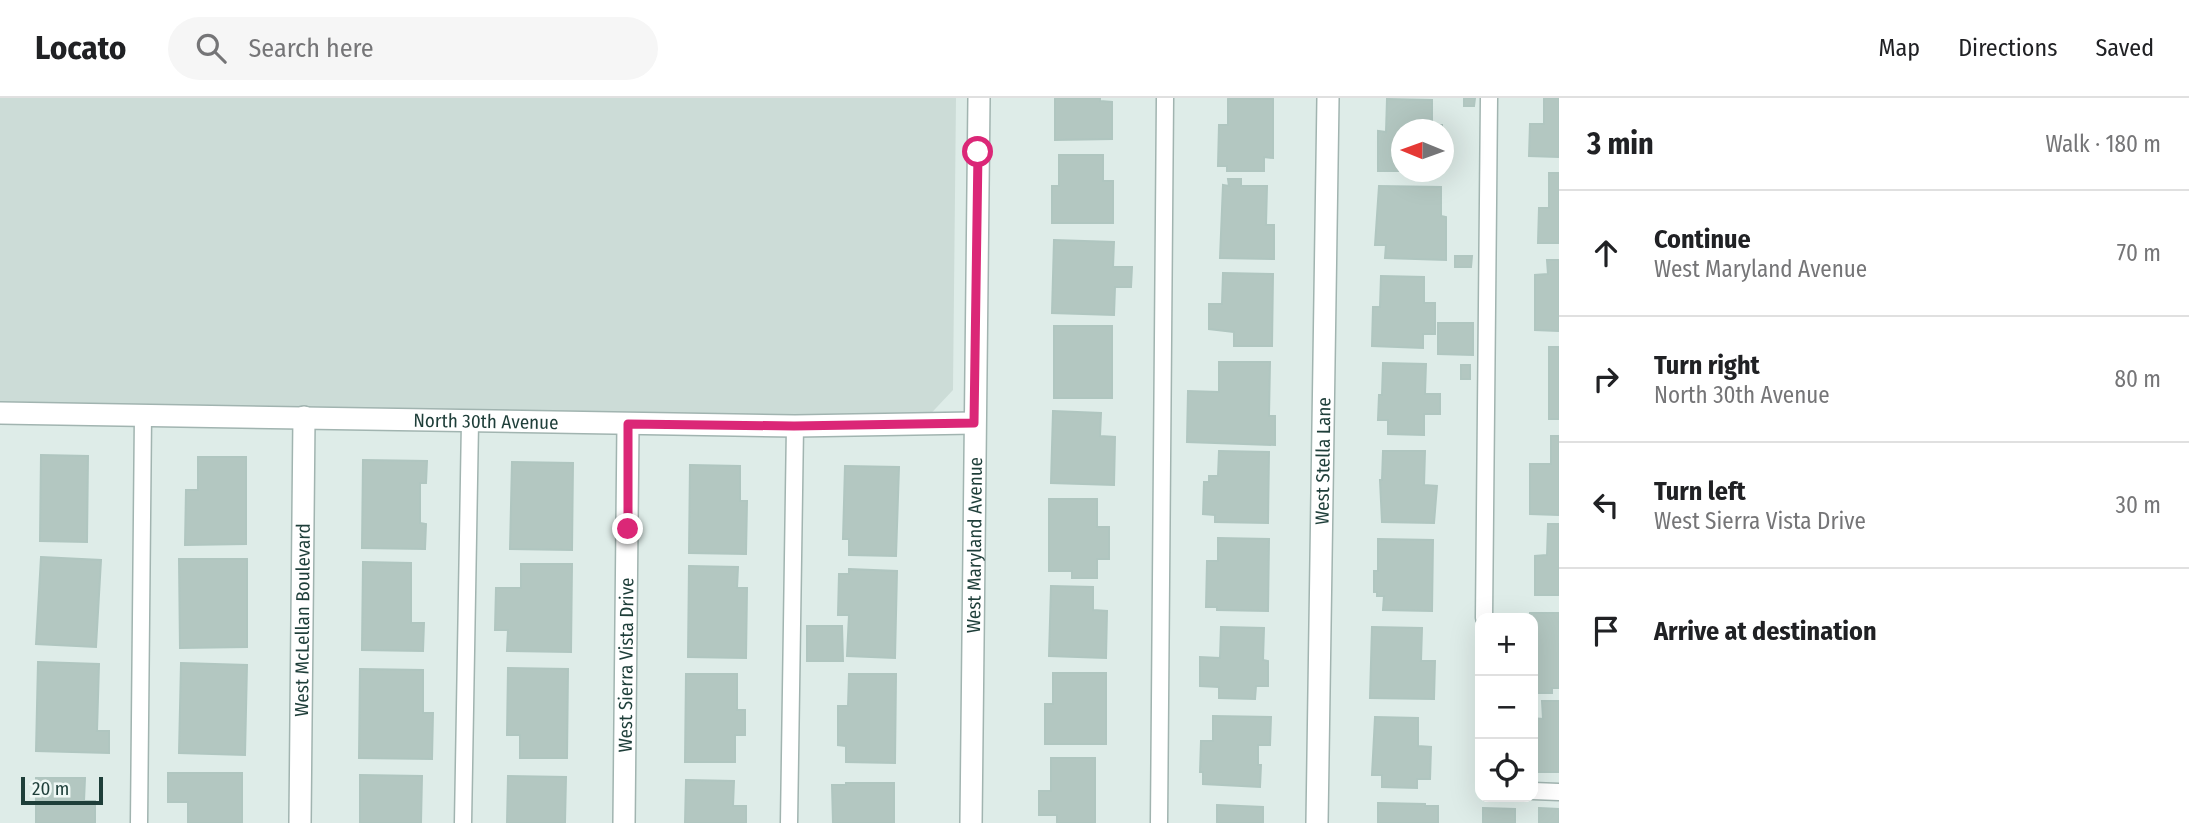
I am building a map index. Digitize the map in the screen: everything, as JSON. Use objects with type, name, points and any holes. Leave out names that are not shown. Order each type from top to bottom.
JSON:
[{"type":"street","name":"West Maryland Avenue","points":[[971,823],[979,98]]},
{"type":"street","name":"West Stella Lane","points":[[1317,823],[1328,98]]},
{"type":"street","name":"North 30th Avenue","points":[[0,413],[794,426],[974,423]]},
{"type":"street","name":"West McLellan Boulevard","points":[[300,823],[304,417]]},
{"type":"street","name":"West Sierra Vista Drive","points":[[624,823],[628,424]]},
{"type":"lane","points":[[1159,823],[1165,98]]},
{"type":"lane","points":[[1484,613],[1489,98]]},
{"type":"lane","points":[[139,823],[143,415]]},
{"type":"lane","points":[[463,823],[470,422]]},
{"type":"lane","points":[[789,823],[794,426]]},
{"type":"lane","points":[[1538,791],[1559,792]]},
{"type":"shaded area","points":[[0,98],[956,98],[953,390],[921,424],[0,413]]},
{"type":"building","points":[[1055,98],[1100,98],[1100,101],[1112,102],[1112,139],[1055,140]]},
{"type":"building","points":[[1464,98],[1475,98],[1474,106],[1464,106]]},
{"type":"building","points":[[1544,98],[1559,98],[1559,157],[1529,156],[1530,124],[1544,124]]},
{"type":"building","points":[[1228,99],[1273,99],[1273,158],[1264,157],[1264,171],[1227,171],[1227,166],[1218,166],[1219,125],[1228,125]]},
{"type":"building","points":[[1387,99],[1432,100],[1432,119],[1391,119],[1391,171],[1378,171],[1378,131],[1386,132]]},
{"type":"building","points":[[1059,155],[1103,155],[1103,181],[1113,181],[1113,223],[1052,223],[1052,186],[1059,186]]},
{"type":"building","points":[[1549,173],[1559,173],[1559,243],[1538,243],[1539,208],[1549,208]]},
{"type":"building","points":[[1228,179],[1241,179],[1241,186],[1267,186],[1266,225],[1274,225],[1274,259],[1220,258],[1223,185],[1229,186]]},
{"type":"building","points":[[1379,186],[1441,187],[1441,216],[1446,217],[1446,260],[1385,258],[1386,245],[1375,245]]},
{"type":"building","points":[[1054,240],[1114,242],[1113,267],[1132,267],[1131,287],[1115,287],[1114,315],[1052,313]]},
{"type":"building","points":[[1455,256],[1472,256],[1471,267],[1455,267]]},
{"type":"building","points":[[1547,260],[1559,260],[1559,331],[1535,330],[1535,275],[1548,274]]},
{"type":"building","points":[[1223,273],[1273,274],[1272,346],[1234,346],[1234,332],[1209,329],[1209,304],[1222,304]]},
{"type":"building","points":[[1381,276],[1424,277],[1424,303],[1435,303],[1435,334],[1423,334],[1423,348],[1372,346],[1373,307],[1380,307]]},
{"type":"building","points":[[1438,323],[1473,323],[1473,355],[1438,354]]},
{"type":"building","points":[[1054,326],[1112,326],[1112,398],[1054,398]]},
{"type":"building","points":[[1549,347],[1559,347],[1559,419],[1549,419]]},
{"type":"building","points":[[1219,362],[1270,362],[1269,416],[1275,416],[1275,445],[1187,442],[1188,391],[1219,392]]},
{"type":"building","points":[[1383,363],[1426,364],[1425,394],[1440,394],[1440,414],[1424,414],[1424,435],[1388,434],[1388,420],[1378,420]]},
{"type":"building","points":[[1461,365],[1470,365],[1470,379],[1461,379]]},
{"type":"building","points":[[1053,411],[1101,413],[1100,436],[1115,437],[1114,485],[1051,483]]},
{"type":"building","points":[[1551,436],[1559,436],[1559,515],[1530,514],[1530,464],[1551,464]]},
{"type":"building","points":[[1219,451],[1269,452],[1268,523],[1215,522],[1215,515],[1203,514],[1204,482],[1209,482],[1209,476],[1218,476]]},
{"type":"building","points":[[1383,451],[1425,451],[1424,485],[1437,486],[1434,523],[1382,522],[1380,480]]},
{"type":"building","points":[[41,455],[88,456],[87,542],[40,541]]},
{"type":"building","points":[[198,457],[246,457],[246,544],[185,545],[186,490],[198,490]]},
{"type":"building","points":[[363,460],[427,461],[426,483],[420,483],[420,523],[426,524],[425,549],[362,548]]},
{"type":"building","points":[[512,462],[573,463],[572,550],[510,549]]},
{"type":"building","points":[[690,465],[740,466],[740,501],[747,501],[746,554],[689,553]]},
{"type":"building","points":[[845,466],[899,467],[896,556],[849,555],[849,539],[843,539]]},
{"type":"building","points":[[1049,499],[1097,499],[1097,527],[1109,527],[1109,559],[1097,559],[1097,578],[1072,578],[1072,571],[1049,571]]},
{"type":"building","points":[[1548,524],[1559,524],[1559,595],[1535,595],[1535,556],[1547,555]]},
{"type":"building","points":[[1218,538],[1269,539],[1268,611],[1217,610],[1217,607],[1206,607],[1207,561],[1218,561]]},
{"type":"building","points":[[1378,539],[1433,540],[1432,611],[1383,610],[1384,596],[1377,596],[1377,592],[1374,592],[1374,571],[1378,571]]},
{"type":"building","points":[[41,557],[101,560],[96,647],[36,644]]},
{"type":"building","points":[[179,559],[247,559],[247,647],[180,648]]},
{"type":"building","points":[[363,562],[411,563],[411,623],[424,623],[423,651],[362,650]]},
{"type":"building","points":[[521,564],[572,564],[571,652],[507,651],[508,630],[495,630],[496,588],[521,588]]},
{"type":"building","points":[[689,566],[738,567],[737,588],[747,588],[746,658],[688,657]]},
{"type":"building","points":[[849,569],[897,571],[895,658],[847,656],[849,615],[838,615],[839,574],[849,574]]},
{"type":"building","points":[[1051,586],[1093,587],[1093,610],[1107,611],[1106,658],[1049,656]]},
{"type":"building","points":[[1538,613],[1559,613],[1559,688],[1552,688],[1552,693],[1538,693]]},
{"type":"building","points":[[807,626],[842,626],[843,661],[807,661]]},
{"type":"building","points":[[1221,627],[1264,628],[1263,660],[1268,661],[1268,686],[1256,686],[1255,699],[1219,698],[1219,687],[1200,686],[1200,657],[1220,658]]},
{"type":"building","points":[[1372,627],[1422,628],[1421,661],[1435,661],[1434,699],[1370,698]]},
{"type":"building","points":[[38,662],[99,664],[97,731],[109,731],[109,753],[36,751]]},
{"type":"building","points":[[181,663],[247,665],[245,755],[179,753]]},
{"type":"building","points":[[508,668],[568,669],[567,758],[520,758],[520,735],[507,735]]},
{"type":"building","points":[[360,669],[423,670],[423,713],[433,713],[432,759],[359,758]]},
{"type":"building","points":[[1053,673],[1106,673],[1106,744],[1045,744],[1045,704],[1053,704]]},
{"type":"building","points":[[686,674],[737,674],[737,710],[745,710],[745,735],[735,735],[735,762],[685,762]]},
{"type":"building","points":[[849,674],[896,674],[895,763],[846,762],[846,746],[838,745],[838,706],[848,706]]},
{"type":"building","points":[[1542,701],[1559,701],[1559,772],[1538,772],[1538,718],[1543,719]]},
{"type":"building","points":[[1213,716],[1271,717],[1270,745],[1258,745],[1260,787],[1203,784],[1203,772],[1200,772],[1201,741],[1213,741]]},
{"type":"building","points":[[1375,717],[1418,718],[1418,746],[1431,747],[1430,779],[1417,779],[1417,788],[1382,787],[1382,775],[1372,775]]},
{"type":"building","points":[[1051,758],[1095,758],[1095,823],[1057,823],[1057,815],[1039,815],[1039,791],[1051,791]]},
{"type":"building","points":[[168,773],[242,773],[242,823],[188,823],[188,802],[168,802]]},
{"type":"building","points":[[360,775],[422,776],[421,823],[360,823]]},
{"type":"building","points":[[508,776],[566,777],[565,823],[507,823]]},
{"type":"building","points":[[36,778],[85,778],[84,801],[95,801],[95,823],[36,823]]},
{"type":"building","points":[[686,780],[734,781],[733,806],[746,806],[746,823],[685,823]]},
{"type":"building","points":[[894,783],[894,823],[833,823],[832,785]]},
{"type":"building","points":[[1378,803],[1438,806],[1438,823],[1378,823]]},
{"type":"building","points":[[1217,805],[1263,807],[1263,823],[1217,823]]},
{"type":"building","points":[[1483,808],[1515,809],[1515,823],[1483,823]]},
{"type":"building","points":[[1539,808],[1559,809],[1559,823],[1539,823]]},
{"type":"route","points":[[628,529],[628,424],[794,426],[974,423],[978,152]]}]
